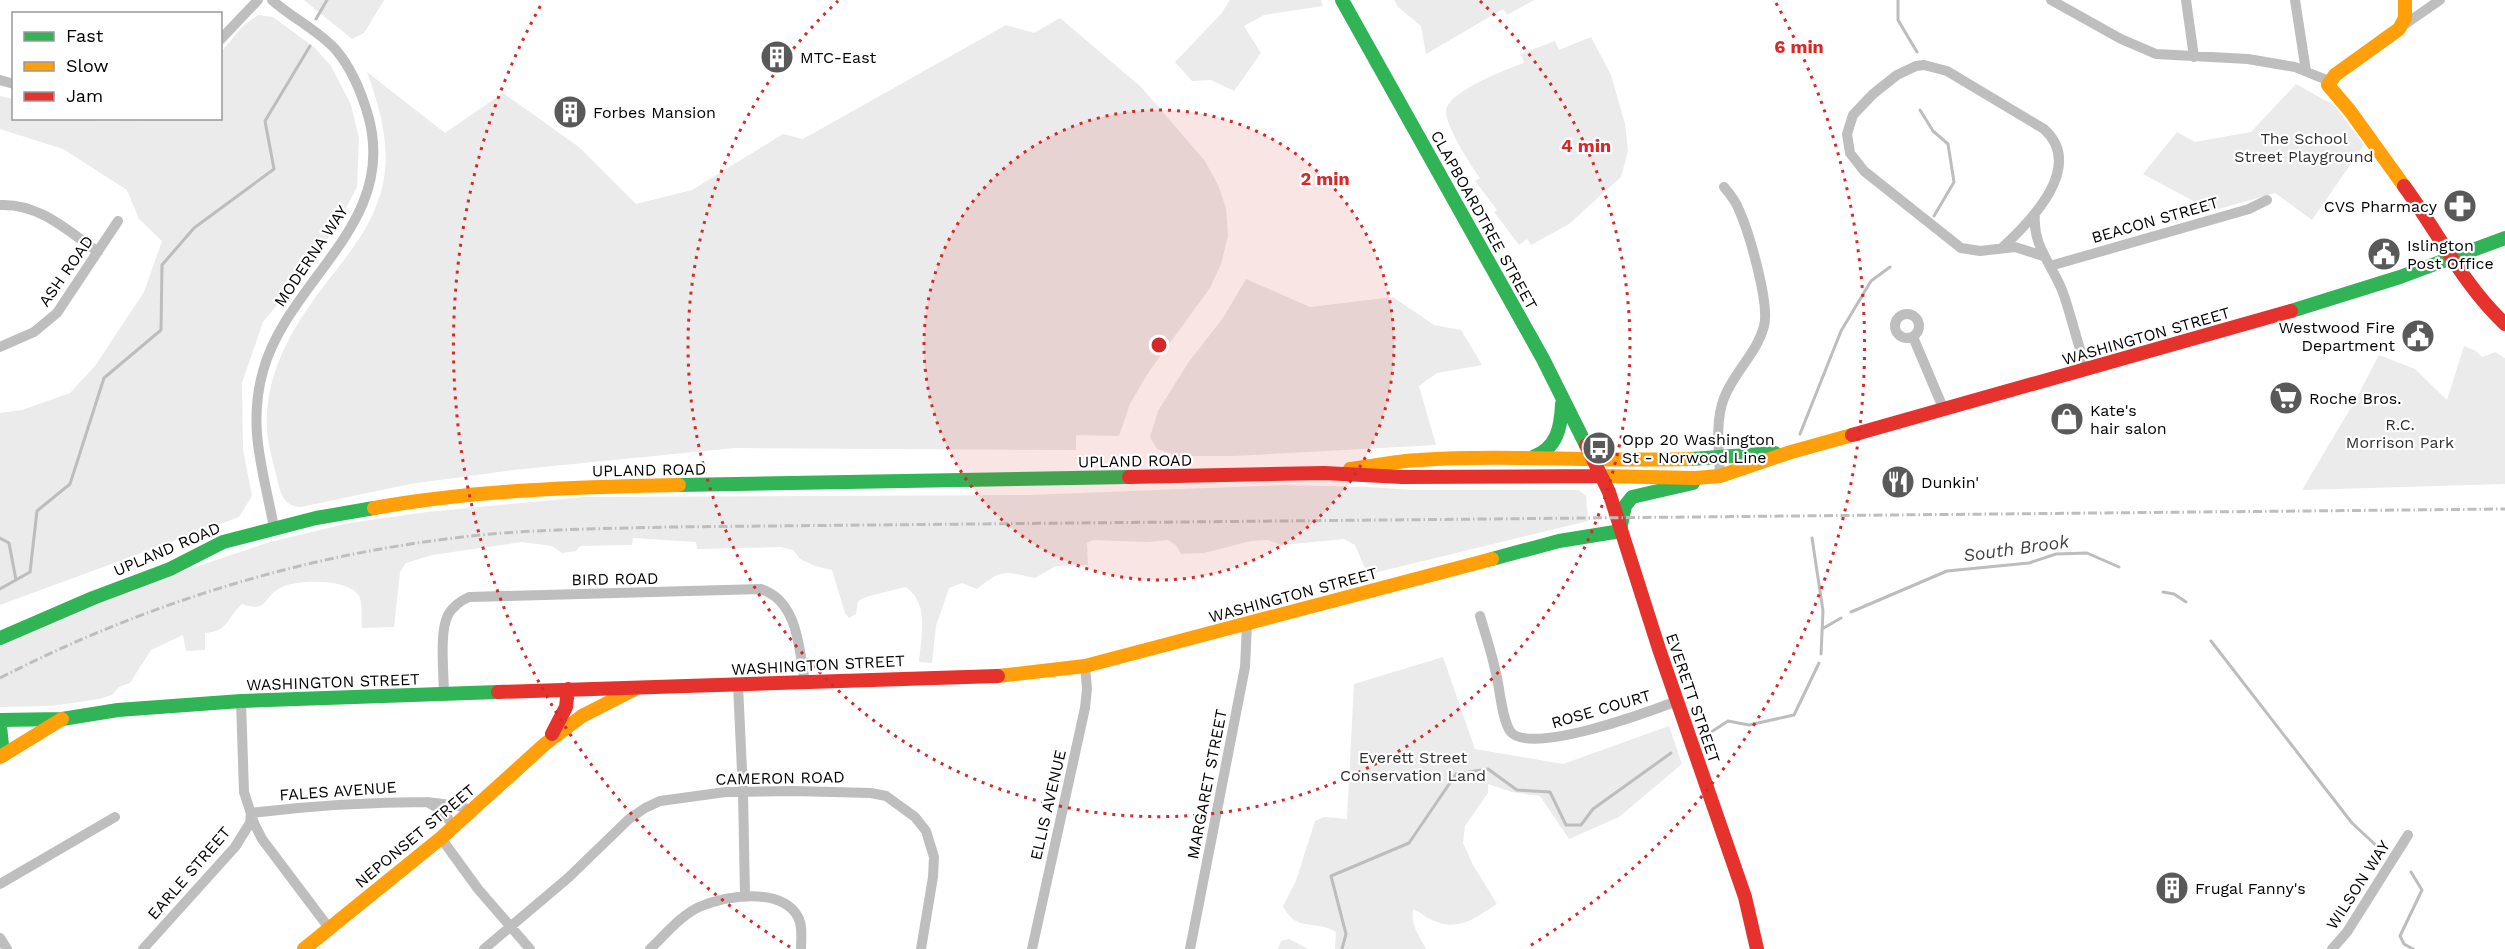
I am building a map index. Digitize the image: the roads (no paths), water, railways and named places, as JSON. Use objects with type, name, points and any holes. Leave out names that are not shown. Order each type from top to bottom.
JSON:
[{"type":"main road","name":"CLAPBOARDTREE STREET","points":[[1342,0],[1538,352],[1593,460]]},
{"type":"main road","points":[[2405,0],[2404,18],[2399,29],[2329,81],[2330,88],[2350,111],[2478,295],[2505,324]]},
{"type":"main road","name":"WASHINGTON STREET","points":[[1601,476],[1695,478],[1720,476],[1765,463],[1791,452],[2342,296],[2454,260],[2505,238]]},
{"type":"main road","points":[[1528,458],[1547,450],[1556,440],[1561,423],[1562,401]]},
{"type":"main road","name":"WASHINGTON STREET","points":[[1593,460],[1719,458],[1791,452]]},
{"type":"main road","name":"UPLAND ROAD","points":[[1324,473],[1416,460],[1528,458],[1593,460]]},
{"type":"main road","name":"EVERETT STREET","points":[[1593,460],[1621,531],[1741,887],[1757,949]]},
{"type":"main road","name":"UPLAND ROAD","points":[[0,638],[170,568],[215,546],[274,528],[395,503],[484,493],[548,489],[1324,473],[1402,477],[1601,476]]},
{"type":"main road","points":[[1621,531],[1625,506],[1632,497],[1720,476]]},
{"type":"main road","name":"WASHINGTON STREET","points":[[0,720],[62,719],[129,709],[241,701],[1015,675],[1085,666],[1559,541],[1621,531]]},
{"type":"main road","name":"NEPONSET STREET","points":[[304,949],[441,838],[545,744],[582,716],[639,688]]},
{"type":"main road","points":[[573,689],[582,709],[582,716]]},
{"type":"main road","name":"NEPONSET STREET","points":[[545,744],[559,724],[573,689]]},
{"type":"main road","points":[[0,726],[2,756],[62,719]]},
{"type":"street","points":[[222,38],[258,0]]},
{"type":"street","name":"MODERNA WAY","points":[[272,0],[320,35],[346,64],[364,100],[373,144],[370,187],[359,215],[345,239],[291,311],[272,345],[263,371],[256,412],[256,439],[262,479],[274,528]]},
{"type":"street","points":[[2051,0],[2145,50],[2168,56],[2248,59],[2306,71],[2329,81]]},
{"type":"street","points":[[2186,0],[2194,57]]},
{"type":"street","points":[[2295,0],[2306,71]]},
{"type":"street","points":[[2399,29],[2440,0]]},
{"type":"street","points":[[2002,247],[2035,214],[2053,184],[2060,162],[2057,144],[2044,129],[1947,71],[1931,66],[1916,66],[1897,75],[1859,107],[1850,123],[1847,144],[1850,153],[1864,171],[1961,248],[1980,251],[2002,247],[2024,248],[2043,256]]},
{"type":"street","points":[[1720,476],[1720,416],[1725,396],[1757,343],[1766,316],[1764,297],[1739,208],[1724,187]]},
{"type":"street","name":"BEACON STREET","points":[[2050,266],[2249,208],[2267,200]]},
{"type":"street","points":[[0,205],[47,215],[98,252]]},
{"type":"street","points":[[2035,214],[2035,235],[2043,256],[2063,293],[2087,370]]},
{"type":"street","name":"ASH ROAD","points":[[0,347],[34,332],[48,322],[63,306],[118,221]]},
{"type":"street","points":[[1913,337],[1944,410]]},
{"type":"street","name":"BIRD ROAD","points":[[444,695],[444,634],[447,617],[454,607],[469,597],[761,589],[773,593],[786,608],[796,636],[806,682]]},
{"type":"street","name":"ROSE COURT","points":[[1480,616],[1496,669],[1505,717],[1510,731],[1521,739],[1552,738],[1603,725],[1677,701]]},
{"type":"street","name":"MARGARET STREET","points":[[1190,949],[1245,667],[1247,624]]},
{"type":"street","name":"ELLIS AVENUE","points":[[1032,949],[1085,708],[1087,689],[1085,666]]},
{"type":"street","points":[[738,685],[745,896]]},
{"type":"street","points":[[241,701],[244,792],[251,813],[262,839],[329,928]]},
{"type":"street","name":"CAMERON ROAD","points":[[484,949],[512,927],[622,825],[645,808],[660,801],[726,792],[743,792],[871,793],[886,796],[902,805],[926,831],[934,857],[933,877],[921,949]]},
{"type":"street","points":[[428,802],[441,810],[454,826]]},
{"type":"street","name":"FALES AVENUE","points":[[251,813],[367,803],[428,802],[472,810]]},
{"type":"street","name":"EARLE STREET","points":[[143,949],[235,847],[250,823],[251,813]]},
{"type":"street","points":[[0,884],[115,817]]},
{"type":"street","name":"WILSON WAY","points":[[2332,949],[2347,932],[2408,835]]},
{"type":"street","points":[[441,838],[478,889],[530,949]]},
{"type":"street","points":[[650,949],[678,922],[698,908],[728,898],[745,896],[769,898],[792,910],[800,923],[801,949]]},
{"type":"street","points":[[0,938],[8,949]]},
{"type":"waterway","points":[[316,19],[327,0]]},
{"type":"waterway","points":[[1898,0],[1898,20],[1917,52]]},
{"type":"waterway","points":[[0,589],[30,572],[37,511],[70,484],[104,378],[161,330],[162,265],[194,228],[274,169],[265,121],[310,46]]},
{"type":"waterway","points":[[1920,110],[1933,131],[1948,144],[1954,182],[1934,216]]},
{"type":"waterway","points":[[1800,434],[1841,331],[1871,281],[1890,267]]},
{"type":"waterway","points":[[0,538],[9,543],[16,580]]},
{"type":"waterway","points":[[1812,538],[1823,611],[1821,654]]},
{"type":"waterway","name":"South Brook","points":[[1851,612],[1947,571],[2029,563],[2056,554],[2087,553],[2119,567]]},
{"type":"waterway","name":"South Brook","points":[[2163,592],[2174,594],[2186,602]]},
{"type":"waterway","name":"South Brook","points":[[1822,629],[1841,618]]},
{"type":"waterway","name":"South Brook","points":[[2211,641],[2352,823],[2381,850]]},
{"type":"waterway","points":[[1705,736],[1728,721],[1749,725],[1794,715],[1819,663]]},
{"type":"waterway","points":[[1342,949],[1346,934],[1331,876],[1409,843],[1456,774],[1488,769],[1517,790],[1550,792],[1566,825],[1581,825],[1593,809],[1671,753]]},
{"type":"waterway","name":"South Brook","points":[[2411,872],[2422,890],[2400,936],[2404,944],[2413,949]]},
{"type":"railway","points":[[0,678],[109,628],[164,607],[278,571],[395,546],[507,533],[668,527],[2505,509]]},
{"type":"place","name":"MTC-East","points":[[777,57]]},
{"type":"place","name":"Forbes Mansion","points":[[570,112]]},
{"type":"place","name":"CVS Pharmacy","points":[[2460,206]]},
{"type":"place","name":"Islington Post Office","points":[[2384,254]]},
{"type":"place","name":"Westwood Fire Department","points":[[2418,336]]},
{"type":"place","name":"Roche Bros.","points":[[2286,398]]},
{"type":"place","name":"Kate's hair salon","points":[[2067,419]]},
{"type":"place","name":"Opp 20 Washington St - Norwood Line","points":[[1599,448]]},
{"type":"place","name":"Dunkin'","points":[[1898,482]]},
{"type":"place","name":"Frugal Fanny's","points":[[2172,888]]},
{"type":"park label","name":"The School Street Playground","points":[[2304,147]]},
{"type":"park label","name":"R.C. Morrison Park","points":[[2400,433]]},
{"type":"park label","name":"Everett Street Conservation Land","points":[[1413,766]]}]
